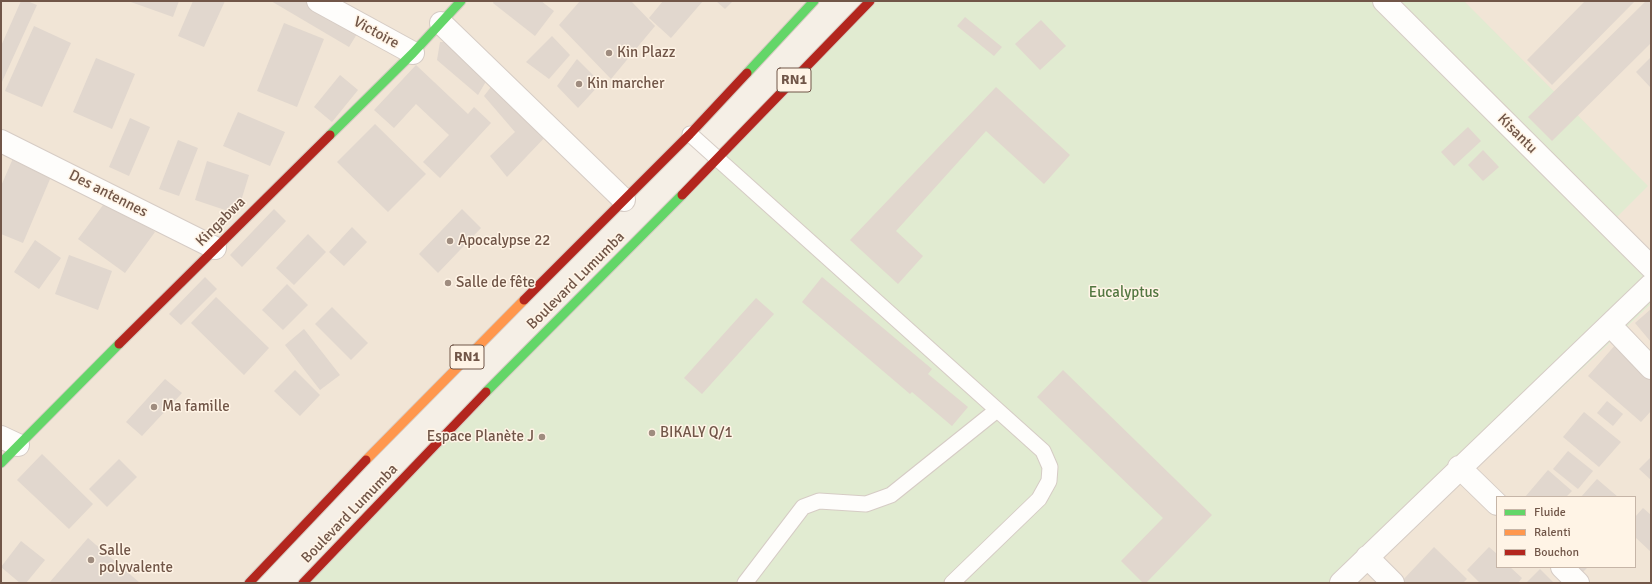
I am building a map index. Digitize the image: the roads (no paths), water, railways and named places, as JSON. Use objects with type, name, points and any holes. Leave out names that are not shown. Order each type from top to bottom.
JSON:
[{"type":"main road","name":"Kingabwa","points":[[1,463],[9,441],[215,248],[413,53],[461,1]]},
{"type":"main road","name":"Boulevard Lumumba","points":[[249,583],[392,432],[690,134],[814,1]]},
{"type":"main road","name":"Boulevard Lumumba","points":[[303,583],[491,387],[718,158],[870,1]]},
{"type":"street","name":"Victoire","points":[[318,1],[413,53]]},
{"type":"street","name":"Kisantu","points":[[1384,1],[1651,267]]},
{"type":"street","points":[[441,23],[624,200]]},
{"type":"street","name":"Des antennes","points":[[1,141],[215,248]]},
{"type":"street","points":[[1341,583],[1459,467],[1651,285]]},
{"type":"street","points":[[1610,325],[1651,368]]},
{"type":"street","points":[[1459,467],[1496,503]]},
{"type":"street","points":[[1367,557],[1393,583]]},
{"type":"street","points":[[1563,568],[1578,583]]},
{"type":"lane","points":[[690,134],[1043,451],[1050,467],[1049,481],[1039,499],[952,583]]},
{"type":"lane","points":[[745,583],[803,507],[819,501],[866,504],[891,496],[997,410]]},
{"type":"place","name":"Kin Plazz","points":[[609,53]]},
{"type":"place","name":"Kin marcher","points":[[579,84]]},
{"type":"place","name":"Apocalypse 22","points":[[450,241]]},
{"type":"place","name":"Salle de fête","points":[[448,283]]},
{"type":"place","name":"Ma famille","points":[[154,407]]},
{"type":"place","name":"BIKALY Q/1","points":[[652,433]]},
{"type":"place","name":"Espace Planète J","points":[[542,437]]},
{"type":"place","name":"Salle polyvalente","points":[[91,560]]},
{"type":"park label","name":"Eucalyptus","points":[[1124,293]]}]
